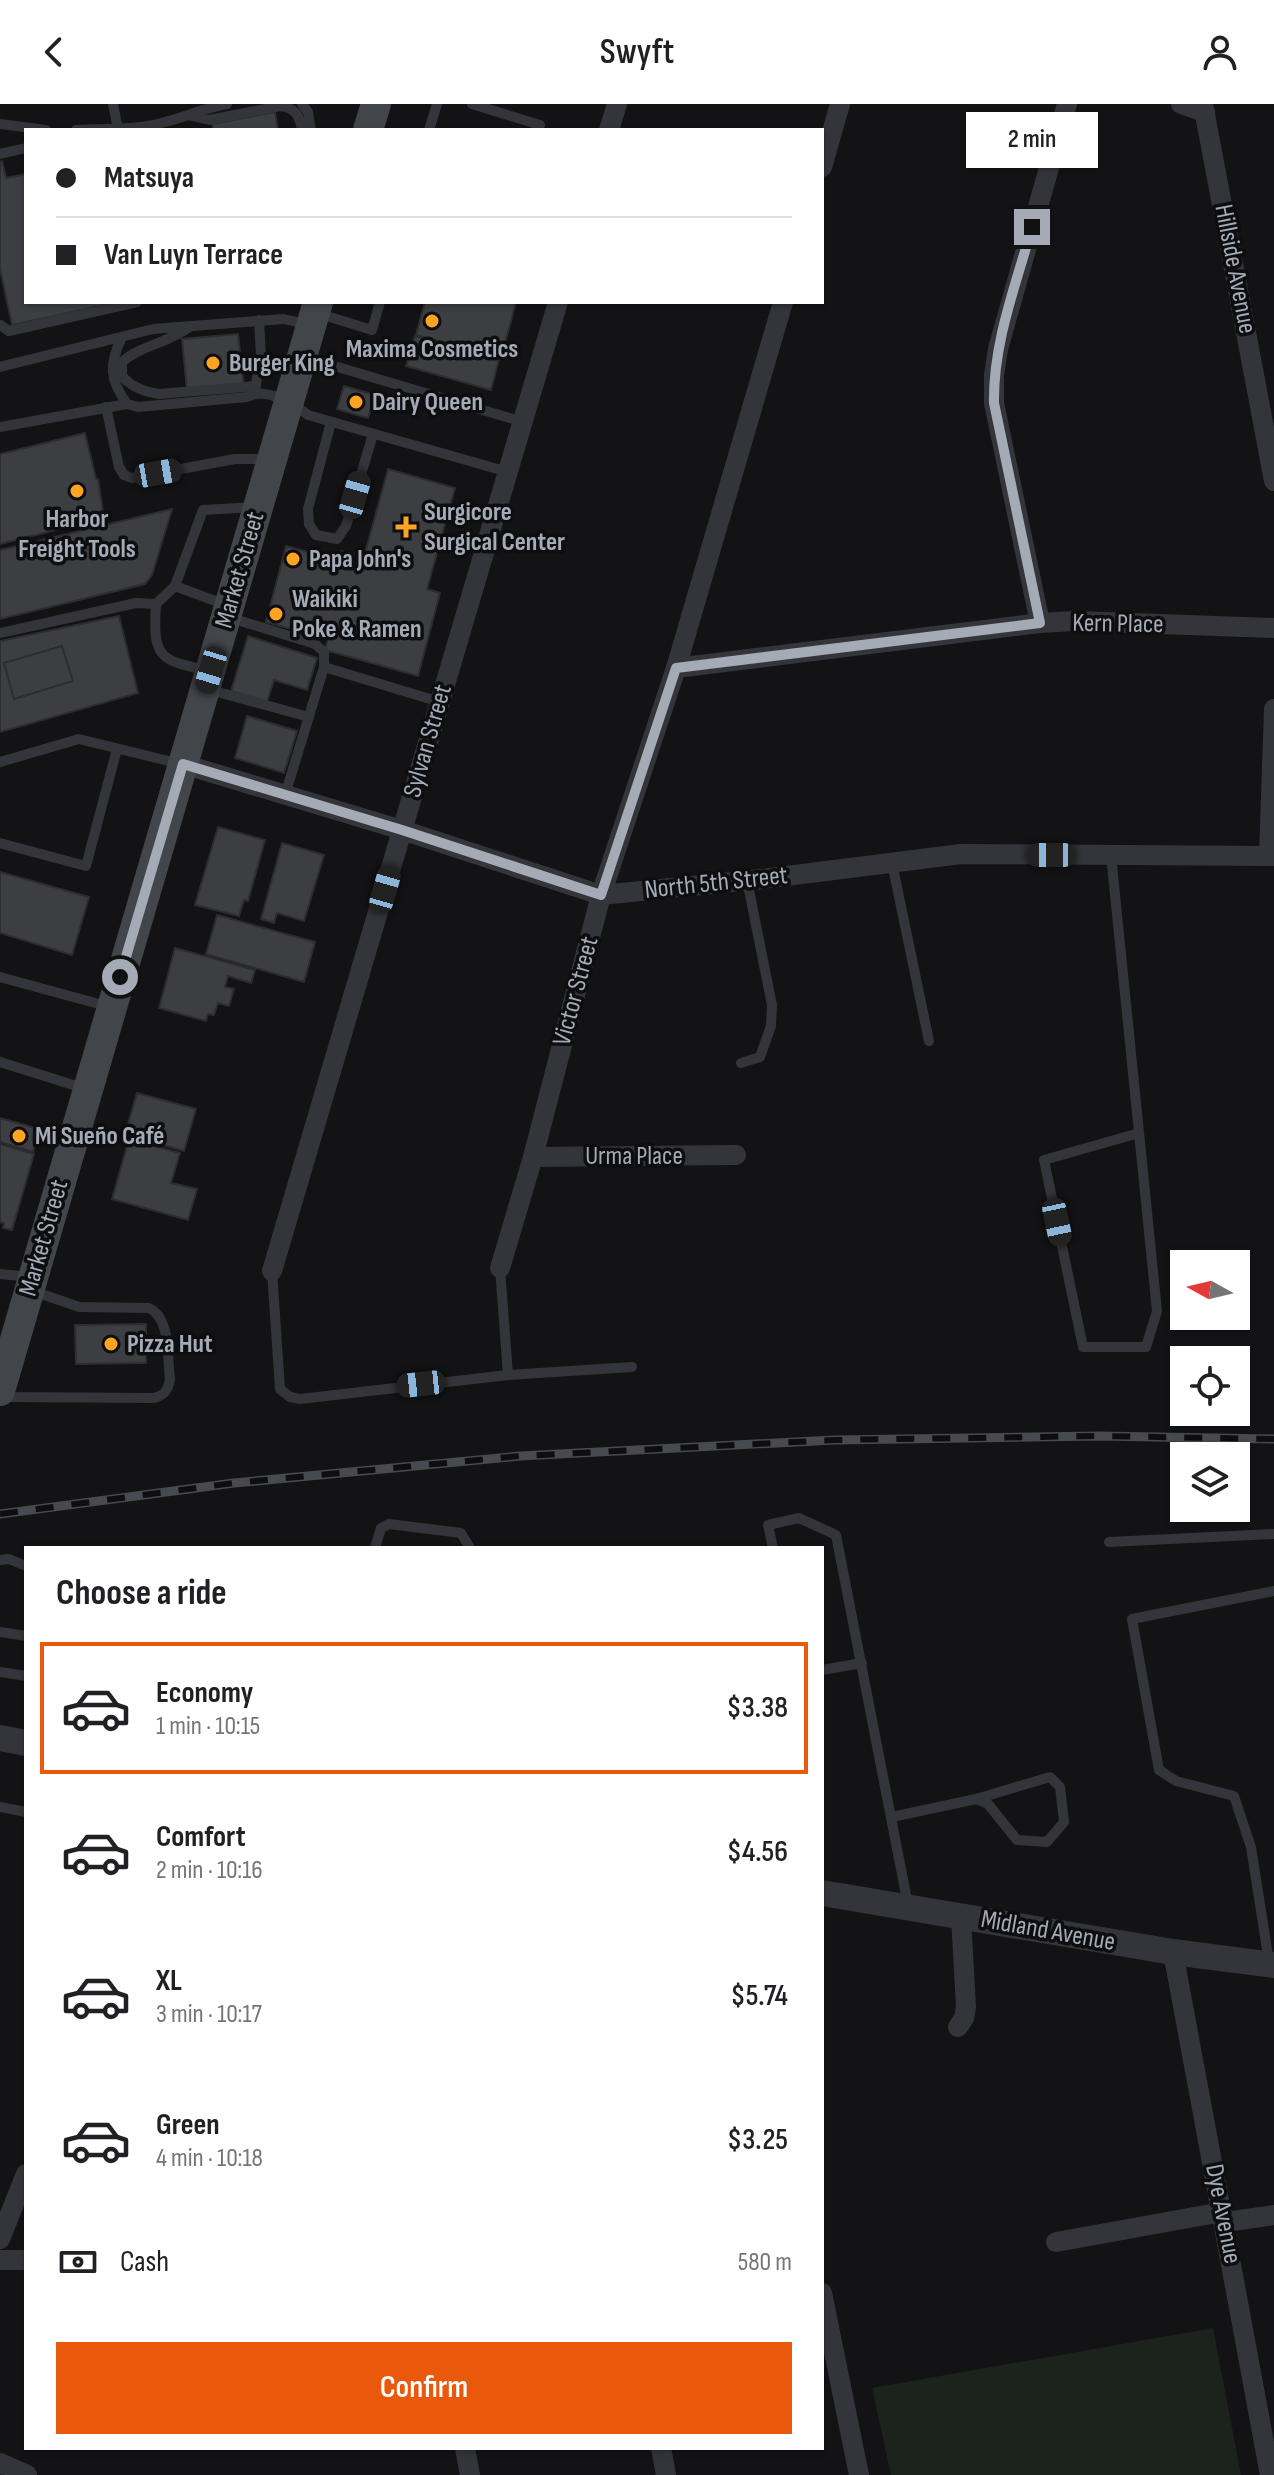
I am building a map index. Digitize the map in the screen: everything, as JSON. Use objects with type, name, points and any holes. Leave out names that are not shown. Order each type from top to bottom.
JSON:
[{"type":"main road","points":[[369,128],[376,104]]},
{"type":"main road","name":"Market Street","points":[[0,1391],[315,313]]},
{"type":"street","points":[[610,128],[617,104]]},
{"type":"street","points":[[824,160],[840,104]]},
{"type":"street","points":[[1040,623],[994,403],[994,375],[998,349],[1067,104]]},
{"type":"street","points":[[1181,104],[1204,108]]},
{"type":"street","name":"Hillside Avenue","points":[[1204,108],[1274,481]]},
{"type":"street","name":"Sylvan Street","points":[[272,1271],[557,304]]},
{"type":"street","name":"Victor Street","points":[[500,1268],[533,1157],[601,895],[676,668],[782,304]]},
{"type":"street","name":"Kern Place","points":[[676,668],[1040,623],[1075,621],[1274,628]]},
{"type":"street","points":[[1271,856],[1274,709]]},
{"type":"street","name":"North 5th Street","points":[[183,764],[402,830],[601,895],[961,854],[1271,856]]},
{"type":"street","name":"Urma Place","points":[[533,1157],[736,1155]]},
{"type":"street","points":[[0,1738],[24,1743]]},
{"type":"street","name":"Midland Avenue","points":[[824,1893],[1173,1952],[1272,1965]]},
{"type":"street","points":[[958,2027],[966,2007],[961,1917]]},
{"type":"street","name":"Dye Avenue","points":[[1173,1952],[1270,2475]]},
{"type":"street","points":[[0,2239],[24,2179]]},
{"type":"street","points":[[1056,2242],[1224,2217],[1274,2215]]},
{"type":"street","points":[[0,2260],[24,2260]]},
{"type":"street","points":[[824,2303],[859,2475]]},
{"type":"street","points":[[465,2450],[470,2475]]},
{"type":"street","points":[[661,2450],[666,2475]]},
{"type":"street","points":[[0,2463],[27,2475]]},
{"type":"lane","points":[[113,104],[118,128],[140,128],[227,104]]},
{"type":"lane","points":[[302,104],[308,112],[311,128]]},
{"type":"lane","points":[[430,128],[437,104]]},
{"type":"lane","points":[[472,104],[540,125]]},
{"type":"lane","points":[[192,116],[209,120],[281,106],[295,112],[301,128]]},
{"type":"lane","points":[[0,124],[31,128]]},
{"type":"lane","points":[[0,154],[24,148]]},
{"type":"lane","points":[[0,325],[9,331],[128,304]]},
{"type":"lane","points":[[0,367],[153,329],[284,319],[315,313],[372,330],[379,304]]},
{"type":"lane","points":[[0,427],[127,404],[138,407],[247,397],[255,390],[261,356],[259,320]]},
{"type":"lane","points":[[191,326],[179,335],[131,355],[122,362],[122,376],[127,383],[159,394],[255,390],[289,401],[308,415],[508,472]]},
{"type":"lane","points":[[122,337],[114,354],[112,375],[127,404]]},
{"type":"lane","points":[[302,357],[523,422]]},
{"type":"lane","points":[[106,407],[119,467],[124,475],[132,478],[235,459],[272,459]]},
{"type":"lane","points":[[331,422],[308,509],[309,524],[316,535],[337,539],[346,526],[373,434]]},
{"type":"lane","points":[[258,506],[203,510],[175,586],[156,604],[155,629],[161,653],[168,660],[208,680],[309,717]]},
{"type":"lane","points":[[175,586],[228,611],[315,644],[324,652],[324,667],[285,795]]},
{"type":"lane","points":[[0,633],[136,603],[156,604]]},
{"type":"lane","points":[[324,667],[440,702]]},
{"type":"lane","points":[[0,762],[79,739],[183,764]]},
{"type":"lane","points":[[0,843],[86,866],[117,749]]},
{"type":"lane","points":[[1111,855],[1157,1311],[1146,1347],[1083,1347],[1044,1160],[1139,1133]]},
{"type":"lane","points":[[892,863],[929,1041]]},
{"type":"lane","points":[[741,1063],[760,1057],[771,1026],[772,1005],[747,880]]},
{"type":"lane","points":[[0,977],[112,1007]]},
{"type":"lane","points":[[0,1062],[88,1089]]},
{"type":"lane","points":[[500,1268],[508,1375]]},
{"type":"lane","points":[[272,1271],[280,1389],[290,1397],[300,1399],[508,1375],[632,1367]]},
{"type":"lane","points":[[0,1274],[31,1284],[79,1307],[149,1308],[158,1313],[163,1323],[170,1379],[164,1394],[154,1398],[0,1397]]},
{"type":"lane","points":[[773,1546],[768,1525],[799,1518],[836,1535],[908,1907]]},
{"type":"lane","points":[[376,1546],[381,1528],[389,1524],[461,1533],[469,1546]]},
{"type":"lane","points":[[1109,1542],[1274,1534]]},
{"type":"lane","points":[[0,1560],[9,1559],[24,1565]]},
{"type":"lane","points":[[1272,1965],[1251,1847],[1234,1796],[1176,1781],[1159,1770],[1132,1619],[1274,1591]]},
{"type":"lane","points":[[1,1630],[24,1636]]},
{"type":"lane","points":[[824,1670],[862,1663]]},
{"type":"lane","points":[[0,1672],[24,1676]]},
{"type":"lane","points":[[892,1817],[976,1799],[1050,1777],[1060,1787],[1064,1822],[1047,1842],[1017,1840],[988,1804],[976,1799]]},
{"type":"lane","points":[[0,1807],[24,1812]]},
{"type":"shaded area","points":[[1213,2328],[1241,2475],[891,2475],[872,2388]]},
{"type":"building","points":[[275,112],[278,128],[213,128],[212,124]]},
{"type":"building","points":[[0,162],[6,178],[24,174],[24,304],[109,304],[12,325],[0,269]]},
{"type":"building","points":[[424,304],[515,304],[501,358],[416,335]]},
{"type":"building","name":"Burger King","points":[[238,334],[244,387],[187,391],[182,339]]},
{"type":"building","points":[[415,336],[499,359],[491,390],[406,366]]},
{"type":"building","name":"Dairy Queen","points":[[344,386],[375,395],[368,418],[337,409]]},
{"type":"building","points":[[85,433],[98,479],[104,518],[0,544],[0,454]]},
{"type":"building","points":[[388,469],[455,488],[427,589],[440,593],[418,676],[325,650],[328,639],[266,622],[286,546],[338,560],[341,551],[364,557]]},
{"type":"building","points":[[172,509],[152,575],[145,584],[0,619],[0,550]]},
{"type":"building","points":[[119,616],[138,693],[0,732],[0,641]]},
{"type":"building","points":[[248,636],[317,658],[307,690],[274,680],[267,702],[231,691]]},
{"type":"building","points":[[62,646],[73,681],[14,699],[4,663]]},
{"type":"building","points":[[247,716],[297,731],[284,773],[235,758]]},
{"type":"building","points":[[218,827],[265,840],[248,901],[244,900],[239,916],[195,905]]},
{"type":"building","points":[[282,843],[324,855],[304,921],[277,913],[274,923],[261,919]]},
{"type":"building","points":[[0,872],[89,897],[72,955],[0,933]]},
{"type":"building","points":[[217,915],[315,942],[304,982],[206,954]]},
{"type":"building","points":[[175,948],[255,970],[251,983],[228,976],[225,987],[234,989],[229,1006],[218,1003],[214,1015],[208,1014],[206,1021],[159,1008]]},
{"type":"building","points":[[137,1093],[196,1109],[184,1151],[125,1134]]},
{"type":"building","name":"Mi Sueño Café","points":[[0,1118],[39,1129],[33,1152],[0,1142]]},
{"type":"building","points":[[129,1139],[180,1153],[171,1183],[197,1189],[188,1220],[112,1199]]},
{"type":"building","points":[[0,1144],[34,1154],[12,1230],[3,1228],[4,1223],[0,1222]]},
{"type":"building","name":"Pizza Hut","points":[[146,1324],[146,1363],[76,1364],[75,1325]]},
{"type":"railway","points":[[0,1514],[234,1483],[520,1456],[835,1440],[1099,1436],[1274,1439]]},
{"type":"place","name":"Maxima Cosmetics","points":[[432,321]]},
{"type":"place","name":"Burger King","points":[[213,363]]},
{"type":"place","name":"Dairy Queen","points":[[356,402]]},
{"type":"place","name":"Harbor Freight Tools","points":[[77,491]]},
{"type":"place","name":"Surgicore Surgical Center","points":[[406,527]]},
{"type":"place","name":"Papa John's","points":[[293,559]]},
{"type":"place","name":"Waikiki Poke & Ramen","points":[[276,614]]},
{"type":"place","name":"Mi Sueño Café","points":[[19,1136]]},
{"type":"place","name":"Pizza Hut","points":[[111,1344]]},
{"type":"route","points":[[120,977],[183,764],[402,830],[601,895],[676,668],[1040,623],[994,403],[998,349],[1032,227]]}]
